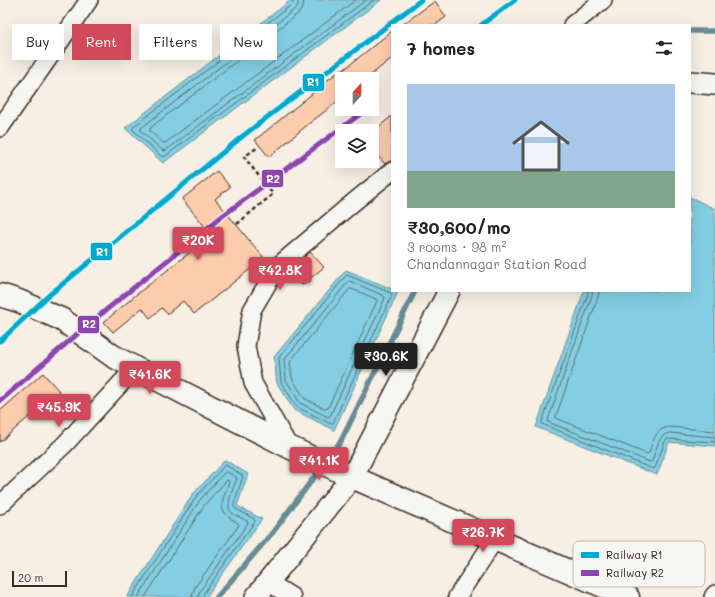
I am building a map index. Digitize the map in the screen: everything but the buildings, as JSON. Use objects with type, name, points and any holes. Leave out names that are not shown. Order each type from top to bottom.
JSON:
[{"type":"main road","points":[[0,295],[61,319],[113,356],[289,447],[345,474],[495,539],[573,575]]},
{"type":"main road","points":[[599,587],[616,595]]},
{"type":"street","points":[[0,128],[89,0]]},
{"type":"street","points":[[573,24],[603,0]]},
{"type":"street","points":[[691,82],[715,84]]},
{"type":"street","points":[[289,447],[253,383],[246,346],[252,310],[278,266],[391,172]]},
{"type":"street","points":[[292,597],[262,589],[345,474],[448,292]]},
{"type":"street","points":[[0,505],[64,444],[135,368]]},
{"type":"street","points":[[456,597],[495,539]]},
{"type":"path","points":[[237,224],[273,194],[244,157],[258,147]]},
{"type":"water","points":[[291,0],[381,0],[163,163],[125,128],[220,55],[220,60],[277,60],[277,24],[260,24]]},
{"type":"water","points":[[691,197],[715,209],[715,446],[669,442],[657,475],[536,427],[584,292],[691,292]]},
{"type":"water","points":[[346,270],[391,289],[391,292],[398,292],[334,430],[294,410],[277,383],[274,357]]},
{"type":"water","points":[[225,460],[248,474],[237,506],[262,519],[206,597],[127,597],[193,494]]},
{"type":"waterway","points":[[691,31],[715,31]]},
{"type":"waterway","points":[[327,459],[341,441],[415,292]]},
{"type":"waterway","points":[[217,597],[273,532],[321,468]]},
{"type":"rail line","name":"R1","points":[[0,341],[48,296],[244,135],[421,0]]},
{"type":"rail line","name":"R1","points":[[482,24],[515,0]]},
{"type":"rail line","name":"R2","points":[[0,401],[90,323],[221,217],[358,116]]}]
